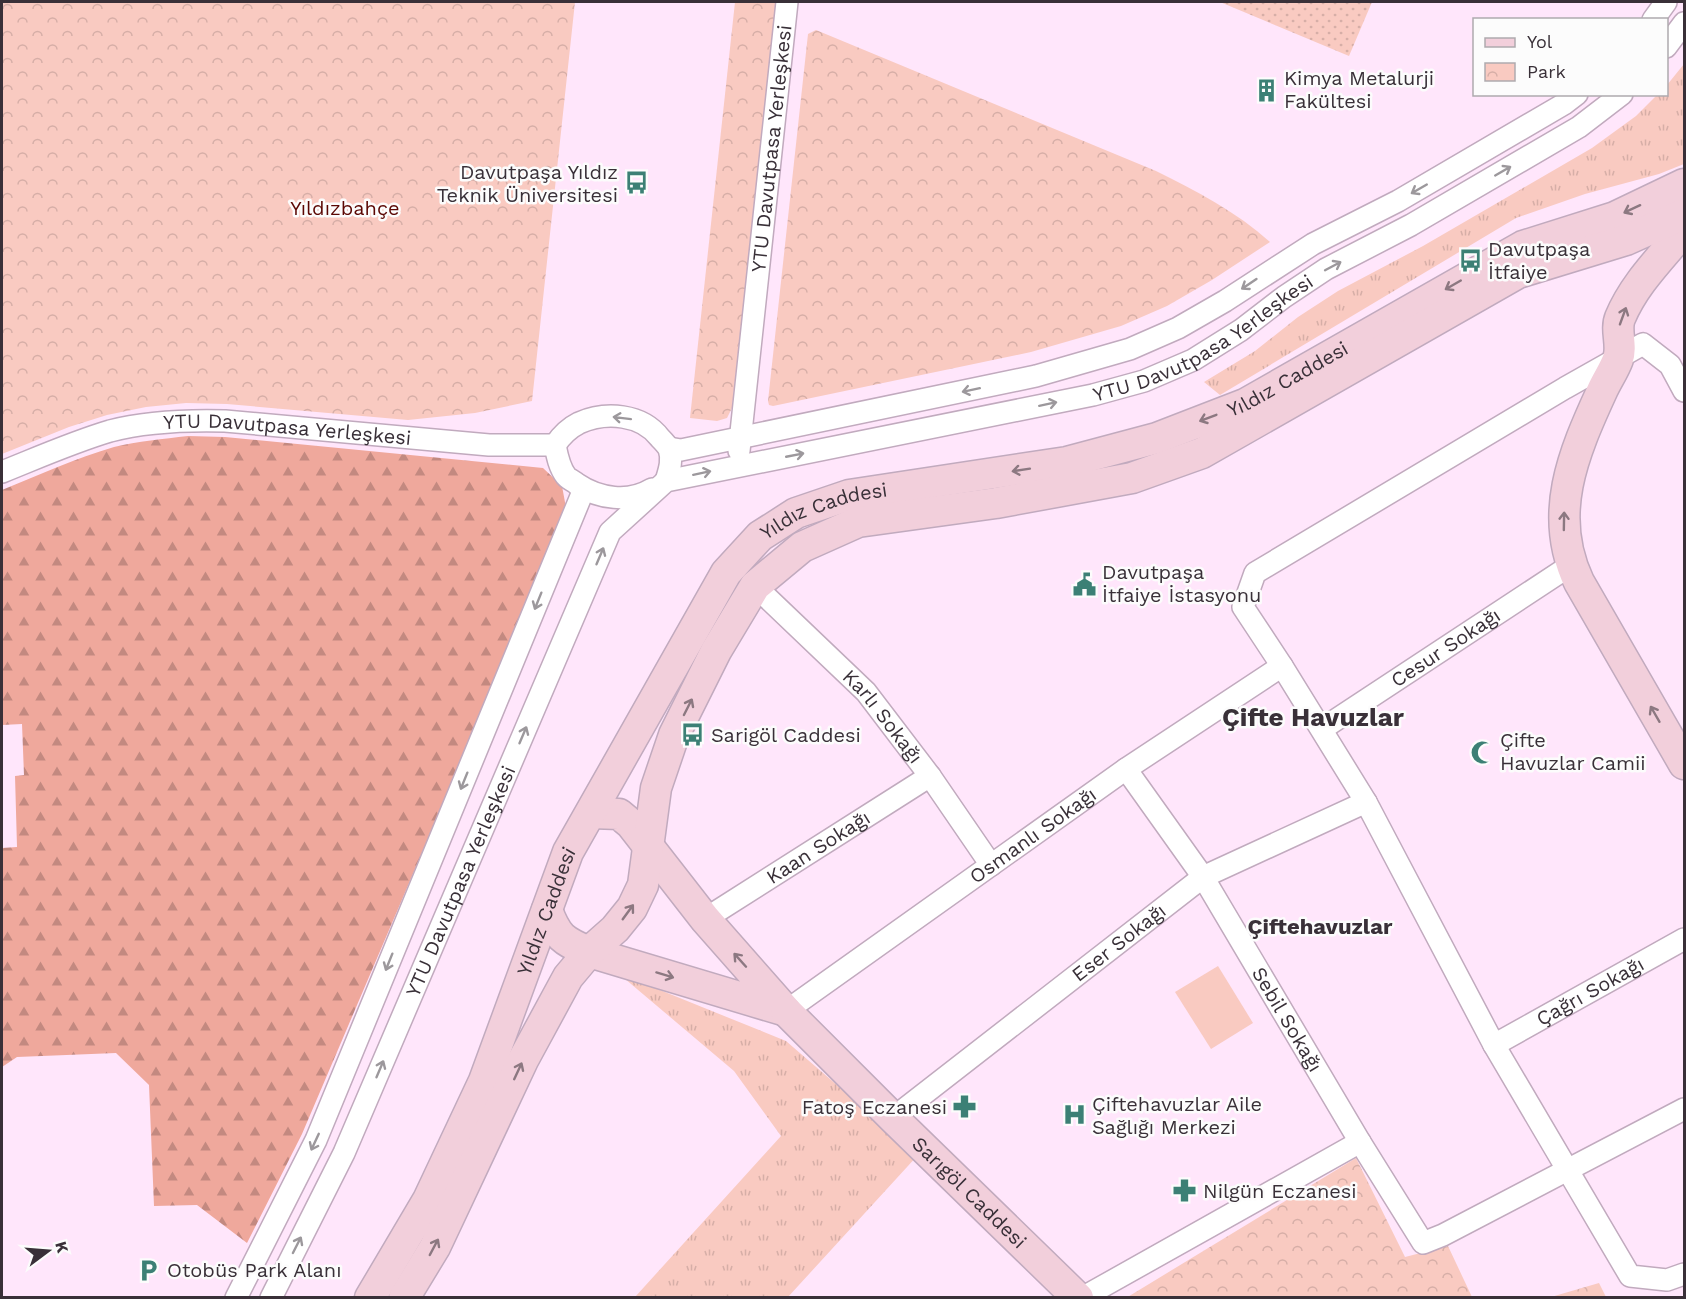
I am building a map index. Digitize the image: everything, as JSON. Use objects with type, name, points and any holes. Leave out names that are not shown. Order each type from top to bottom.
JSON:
[{"type":"main road","name":"Yıldız Caddesi","points":[[370,1298],[428,1200],[484,1081],[568,852],[726,573],[760,536],[796,513],[849,495],[1067,462],[1156,438],[1245,404],[1522,246],[1614,217],[1684,184]]},
{"type":"main road","name":"Yıldız Caddesi","points":[[404,1298],[435,1247],[529,1050],[568,977],[589,952],[615,929],[632,908],[643,885],[656,788],[674,735],[716,651],[755,586],[802,547],[858,522],[996,503],[1132,478],[1202,453],[1518,273],[1626,240],[1684,214]]},
{"type":"main road","points":[[1684,230],[1646,275],[1619,320],[1620,356],[1575,456],[1565,498],[1563,529],[1571,566],[1684,764]]},
{"type":"main road","name":"Sarıgöl Caddesi","points":[[591,813],[619,814],[631,824],[705,920],[786,1011],[893,1118],[1080,1298]]},
{"type":"main road","points":[[547,910],[554,930],[565,941],[589,952],[786,1011]]},
{"type":"street","name":"YTU Davutpasa Yerleşkesi","points":[[738,466],[787,2]]},
{"type":"street","points":[[1654,18],[1666,2]]},
{"type":"street","points":[[1668,44],[1684,23]]},
{"type":"street","name":"YTU Davutpasa Yerleşkesi","points":[[669,448],[681,450],[1036,376],[1130,349],[1178,328],[1225,301],[1313,244],[1398,201],[1574,96]]},
{"type":"street","name":"YTU Davutpasa Yerleşkesi","points":[[271,1298],[344,1153],[610,532],[666,481],[1064,401],[1144,381],[1193,360],[1241,330],[1326,269],[1411,225],[1579,127],[1619,96]]},
{"type":"street","points":[[1684,392],[1670,365],[1643,344],[1255,573],[1243,607],[1366,802],[1494,1045],[1630,1276],[1667,1280],[1684,1274]]},
{"type":"street","points":[[616,416],[638,420],[653,428],[669,448],[671,464],[666,481],[642,495],[626,498],[604,496],[584,489],[566,476],[558,460],[555,445],[563,434],[579,423],[616,416]]},
{"type":"street","name":"YTU Davutpasa Yerleşkesi","points":[[2,472],[111,431],[148,423],[187,420],[225,421],[489,445],[555,445]]},
{"type":"street","name":"YTU Davutpasa Yerleşkesi","points":[[236,1298],[316,1140],[584,489]]},
{"type":"street","name":"Cesur Sokağı","points":[[1322,729],[1571,566]]},
{"type":"street","name":"Karlı Sokağı","points":[[755,586],[866,692],[930,776],[991,865]]},
{"type":"street","name":"Osmanlı Sokağı","points":[[786,1011],[1126,769],[1282,666]]},
{"type":"street","name":"Sebil Sokağı","points":[[1126,769],[1203,877],[1423,1244],[1567,1169]]},
{"type":"street","name":"Kaan Sokağı","points":[[705,920],[930,776]]},
{"type":"street","name":"Eser Sokağı","points":[[893,1118],[1203,877],[1366,802]]},
{"type":"street","name":"Çağrı Sokağı","points":[[1494,1045],[1684,939]]},
{"type":"street","points":[[1567,1169],[1684,1109]]},
{"type":"street","points":[[1080,1298],[1360,1142]]},
{"type":"green space","name":"Yıldızbahçe","points":[[2,2],[575,2],[532,401],[475,413],[408,420],[227,404],[186,403],[146,407],[107,415],[69,427],[2,454]]},
{"type":"green space","points":[[735,2],[776,2],[732,408],[727,418],[717,421],[690,418]]},
{"type":"green space","points":[[1220,2],[1372,2],[1349,56]]},
{"type":"green space","points":[[816,30],[1156,171],[1230,212],[1270,242],[1167,306],[1121,326],[1031,352],[769,405],[808,34]]},
{"type":"green space","points":[[1684,64],[1684,164],[1659,174],[1585,194],[1516,218],[1220,395],[1204,382],[1255,351],[1298,317],[1338,291],[1423,246],[1592,148],[1636,116],[1656,96],[1668,96],[1668,84]]},
{"type":"green space","points":[[188,436],[225,437],[543,468],[562,486],[567,513],[302,1134],[247,1243],[197,1205],[154,1206],[149,1085],[116,1053],[17,1057],[2,1067],[2,848],[17,847],[15,776],[24,775],[22,724],[2,725],[2,490],[72,461],[114,447]]},
{"type":"green space","points":[[1218,966],[1253,1023],[1211,1049],[1175,992]]},
{"type":"green space","points":[[618,973],[786,1041],[918,1155],[788,1297],[635,1297],[781,1136],[734,1071]]},
{"type":"green space","points":[[1356,1158],[1405,1257],[1448,1246],[1472,1297],[1126,1298]]},
{"type":"green space","points":[[1599,1283],[1606,1297],[1551,1297]]},
{"type":"place","name":"Kimya Metalurji Fakültesi","points":[[1266,90]]},
{"type":"place","name":"Davutpaşa Yıldız Teknik Üniversitesi","points":[[636,183]]},
{"type":"place","name":"Davutpaşa İtfaiye","points":[[1470,260]]},
{"type":"place","name":"Davutpaşa İtfaiye İstasyonu","points":[[1084,584]]},
{"type":"place","name":"Sarigöl Caddesi","points":[[693,735]]},
{"type":"place","name":"Çifte Havuzlar Camii","points":[[1482,752]]},
{"type":"place","name":"Fatoş Eczanesi","points":[[965,1107]]},
{"type":"place","name":"Çiftehavuzlar Aile Sağlığı Merkezi","points":[[1074,1115]]},
{"type":"place","name":"Nilgün Eczanesi","points":[[1185,1191]]},
{"type":"place","name":"Otobüs Park Alanı","points":[[149,1270]]},
{"type":"district","name":"Çifte Havuzlar","points":[[1313,717]]},
{"type":"district","name":"Çiftehavuzlar","points":[[1320,926]]}]
